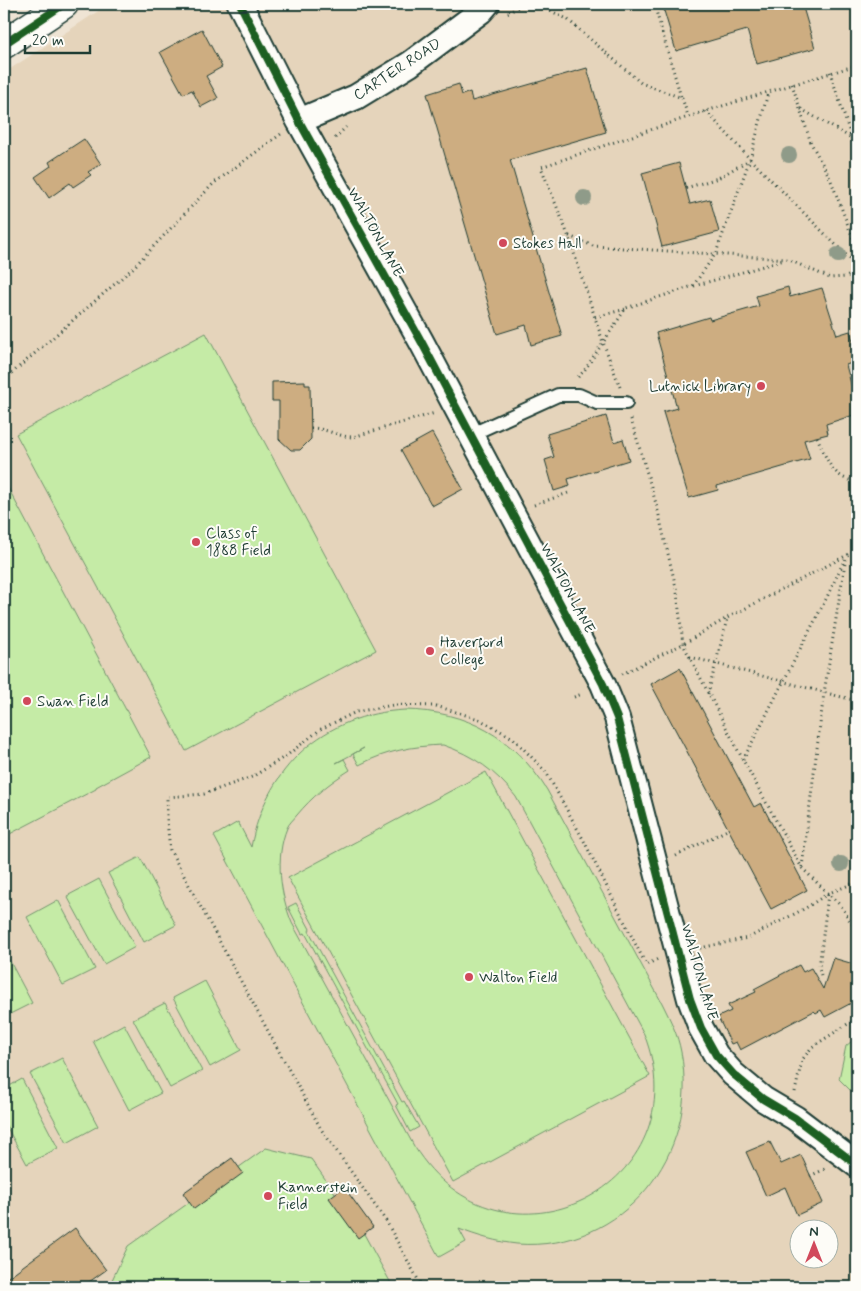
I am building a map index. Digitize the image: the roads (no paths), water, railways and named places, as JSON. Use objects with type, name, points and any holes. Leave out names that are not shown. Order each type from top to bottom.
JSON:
[{"type":"street","points":[[4,44],[64,4]]},
{"type":"street","name":"WALTON LANE","points":[[240,4],[299,121],[421,341],[603,684],[617,718],[690,999],[701,1028],[716,1055],[733,1074],[763,1099],[795,1118],[857,1165]]},
{"type":"street","name":"CARTER ROAD","points":[[299,121],[356,97],[410,64],[481,11],[487,4]]},
{"type":"lane","points":[[470,436],[558,396],[579,395],[598,404],[626,403]]},
{"type":"place","name":"Stokes Hall","points":[[503,243]]},
{"type":"place","name":"Lutnick Library","points":[[761,386]]},
{"type":"place","name":"Class of 1888 Field","points":[[196,542]]},
{"type":"place","name":"Haverford College","points":[[430,651]]},
{"type":"place","name":"Swan Field","points":[[27,701]]},
{"type":"place","name":"Walton Field","points":[[469,977]]},
{"type":"place","name":"Kannerstein Field","points":[[268,1196]]}]
